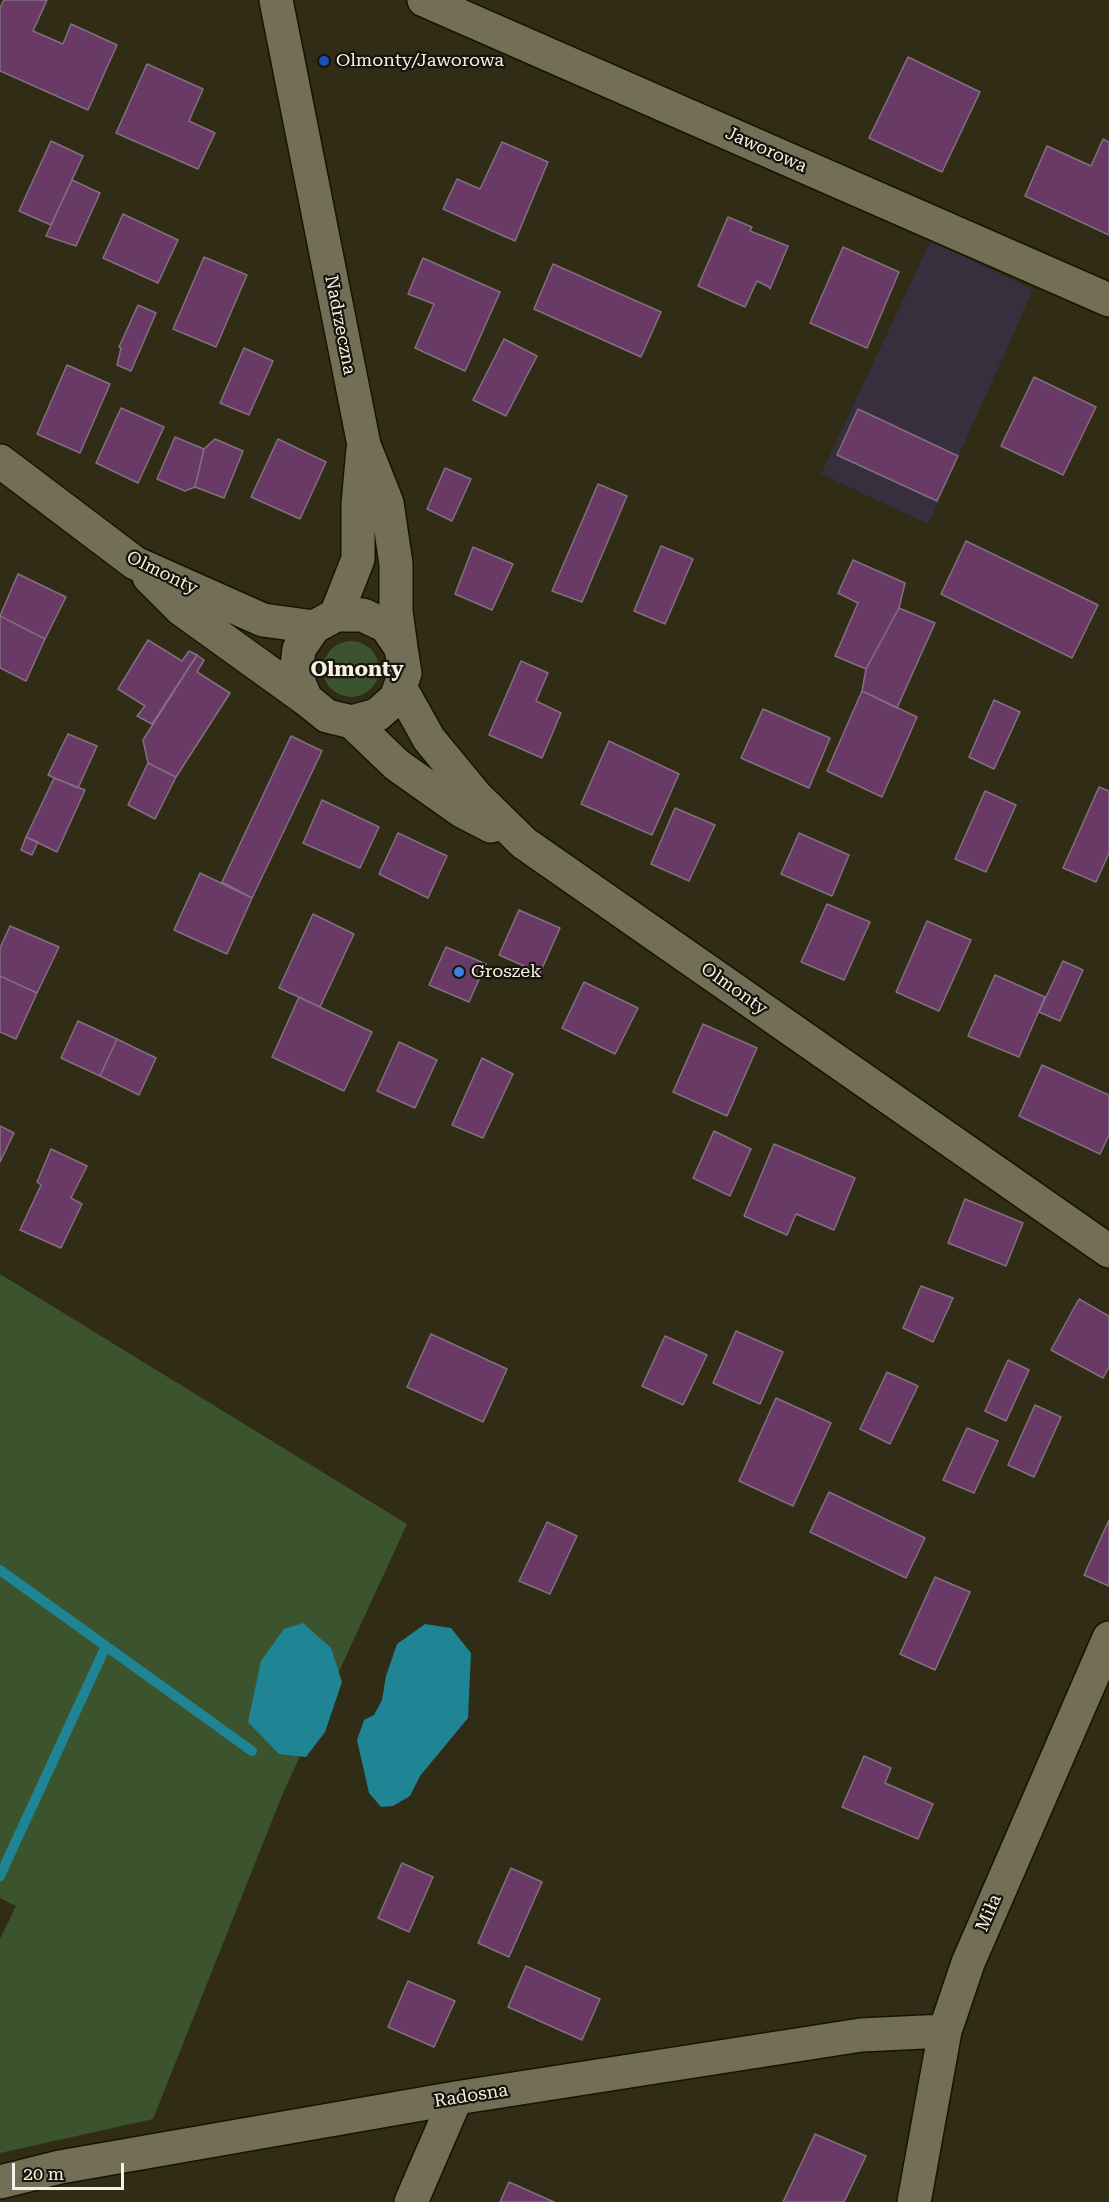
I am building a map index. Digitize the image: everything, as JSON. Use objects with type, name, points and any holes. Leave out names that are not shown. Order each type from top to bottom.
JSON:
[{"type":"street","name":"Nadrzeczna","points":[[276,0],[363,445],[387,502],[396,564],[396,611],[401,648]]},
{"type":"street","name":"Jaworowa","points":[[424,0],[1109,300]]},
{"type":"street","points":[[306,699],[296,675],[299,649],[325,621],[358,559],[358,504],[363,445]]},
{"type":"street","name":"Olmonty","points":[[0,461],[135,563],[263,620],[325,621]]},
{"type":"street","points":[[135,563],[181,609],[327,716],[352,722],[377,716],[396,698],[405,674],[401,648],[386,626],[363,615],[325,621]]},
{"type":"street","name":"Olmonty","points":[[400,687],[429,739],[476,796],[524,843],[1109,1251]]},
{"type":"street","points":[[352,722],[397,765],[462,811],[524,843]]},
{"type":"street","name":"Miła","points":[[914,2202],[945,2031],[968,1963],[1109,1638]]},
{"type":"street","name":"Radosna","points":[[0,2182],[60,2168],[456,2098],[861,2035],[945,2031]]},
{"type":"street","points":[[411,2202],[456,2098]]},
{"type":"shaded area","points":[[931,240],[1033,290],[928,524],[821,474]]},
{"type":"green space","points":[[345,641],[357,641],[367,645],[375,653],[379,669],[375,685],[367,693],[357,697],[345,697],[335,693],[327,685],[323,675],[323,663],[327,653],[335,645]]},
{"type":"green space","points":[[0,1274],[407,1524],[283,1793],[153,2119],[0,2153],[0,1939],[16,1906],[0,1898]]},
{"type":"water","points":[[303,1623],[331,1648],[342,1682],[325,1732],[306,1757],[279,1754],[248,1722],[261,1661],[284,1629]]},
{"type":"water","points":[[425,1624],[451,1628],[471,1653],[468,1718],[420,1776],[410,1796],[393,1806],[381,1807],[369,1793],[357,1740],[364,1720],[374,1715],[382,1700],[386,1676],[397,1644]]},
{"type":"building","points":[[4,0],[47,0],[33,31],[63,44],[71,24],[117,45],[88,110],[0,71],[0,8]]},
{"type":"building","points":[[908,57],[980,92],[942,172],[869,138]]},
{"type":"building","points":[[147,64],[203,89],[189,121],[215,133],[198,169],[116,133]]},
{"type":"building","points":[[1103,139],[1109,142],[1109,235],[1025,196],[1047,146],[1091,166]]},
{"type":"building","points":[[51,141],[83,156],[51,225],[19,211]]},
{"type":"building","points":[[502,142],[548,162],[515,241],[443,209],[457,179],[480,189]]},
{"type":"building","points":[[72,180],[100,193],[76,246],[46,236]]},
{"type":"building","points":[[123,214],[178,240],[158,283],[103,258]]},
{"type":"building","points":[[728,217],[752,227],[750,231],[788,246],[770,289],[757,281],[745,307],[698,286]]},
{"type":"building","points":[[843,247],[899,272],[867,348],[810,323]]},
{"type":"building","points":[[204,257],[247,275],[216,347],[173,329]]},
{"type":"building","points":[[423,258],[500,292],[465,371],[415,348],[434,304],[408,294]]},
{"type":"building","points":[[553,264],[661,312],[641,357],[534,309]]},
{"type":"building","points":[[138,305],[156,313],[131,371],[117,365],[121,348],[119,347]]},
{"type":"building","points":[[504,339],[537,356],[506,416],[473,400]]},
{"type":"building","points":[[244,348],[273,361],[249,415],[220,403]]},
{"type":"building","points":[[67,365],[110,384],[80,453],[37,434]]},
{"type":"building","points":[[1034,377],[1096,407],[1063,475],[1001,446]]},
{"type":"building","points":[[121,408],[164,427],[138,483],[96,463]]},
{"type":"building","points":[[858,409],[958,456],[937,501],[837,455]]},
{"type":"building","points":[[175,437],[204,449],[195,487],[185,491],[157,479]]},
{"type":"building","points":[[215,439],[243,451],[224,498],[195,487],[204,449]]},
{"type":"building","points":[[278,439],[326,462],[300,519],[251,497]]},
{"type":"building","points":[[445,468],[471,479],[452,521],[427,509]]},
{"type":"building","points":[[598,484],[627,496],[582,602],[552,591]]},
{"type":"building","points":[[966,541],[1098,605],[1072,658],[941,594]]},
{"type":"building","points":[[661,546],[693,559],[665,624],[634,611]]},
{"type":"building","points":[[473,547],[513,564],[492,610],[455,594]]},
{"type":"building","points":[[853,560],[905,583],[899,608],[866,669],[835,656],[858,603],[838,593]]},
{"type":"building","points":[[18,574],[66,597],[45,639],[0,616]]},
{"type":"building","points":[[899,608],[935,623],[897,708],[862,691],[866,669]]},
{"type":"building","points":[[0,616],[45,639],[26,681],[0,668]]},
{"type":"building","points":[[148,640],[182,661],[189,651],[197,655],[152,724],[137,716],[145,706],[118,689]]},
{"type":"building","points":[[197,655],[204,660],[197,672],[230,693],[176,777],[148,763],[143,740]]},
{"type":"building","points":[[521,661],[548,673],[536,701],[561,713],[542,758],[489,735]]},
{"type":"building","points":[[862,691],[917,717],[882,797],[827,771]]},
{"type":"building","points":[[994,700],[1020,712],[994,769],[969,757]]},
{"type":"building","points":[[763,709],[830,738],[809,788],[741,758]]},
{"type":"building","points":[[68,734],[97,746],[78,788],[48,775]]},
{"type":"building","points":[[291,736],[322,751],[252,898],[222,882]]},
{"type":"building","points":[[609,741],[679,774],[652,835],[581,804]]},
{"type":"building","points":[[148,763],[176,777],[155,819],[128,805]]},
{"type":"building","points":[[54,778],[85,790],[57,852],[26,837]]},
{"type":"building","points":[[1099,787],[1109,791],[1109,853],[1096,882],[1063,868]]},
{"type":"building","points":[[985,791],[1016,805],[986,872],[955,859]]},
{"type":"building","points":[[322,800],[379,827],[360,868],[303,843]]},
{"type":"building","points":[[675,808],[715,825],[689,881],[651,864]]},
{"type":"building","points":[[398,833],[447,856],[428,898],[379,874]]},
{"type":"building","points":[[799,833],[849,855],[832,896],[781,874]]},
{"type":"building","points":[[26,837],[38,842],[32,855],[21,850]]},
{"type":"building","points":[[200,873],[252,898],[227,954],[174,930]]},
{"type":"building","points":[[827,904],[870,922],[844,980],[801,962]]},
{"type":"building","points":[[519,910],[560,928],[540,973],[499,955]]},
{"type":"building","points":[[313,914],[354,934],[320,1007],[279,988]]},
{"type":"building","points":[[927,921],[971,940],[939,1011],[896,992]]},
{"type":"building","points":[[10,926],[59,947],[37,993],[0,976],[0,948]]},
{"type":"building","name":"Groszek","points":[[446,947],[486,964],[469,1002],[429,985]]},
{"type":"building","points":[[1063,961],[1083,970],[1060,1021],[1039,1012]]},
{"type":"building","points":[[995,975],[1045,997],[1019,1057],[968,1036]]},
{"type":"building","points":[[0,976],[37,993],[16,1039],[0,1032]]},
{"type":"building","points":[[584,982],[638,1008],[615,1054],[562,1028]]},
{"type":"building","points":[[299,997],[372,1032],[344,1091],[272,1057]]},
{"type":"building","points":[[78,1021],[117,1039],[100,1076],[61,1058]]},
{"type":"building","points":[[703,1024],[757,1048],[727,1116],[673,1092]]},
{"type":"building","points":[[117,1039],[156,1058],[139,1095],[100,1076]]},
{"type":"building","points":[[399,1042],[437,1060],[415,1108],[377,1091]]},
{"type":"building","points":[[482,1058],[513,1074],[483,1138],[452,1125]]},
{"type":"building","points":[[1042,1065],[1109,1095],[1109,1135],[1100,1154],[1019,1116]]},
{"type":"building","points":[[0,1126],[14,1133],[0,1162]]},
{"type":"building","points":[[714,1131],[751,1149],[730,1196],[693,1178]]},
{"type":"building","points":[[774,1144],[855,1178],[834,1230],[796,1214],[787,1235],[744,1216]]},
{"type":"building","points":[[51,1149],[87,1166],[71,1198],[82,1204],[61,1248],[20,1230],[41,1185],[37,1182]]},
{"type":"building","points":[[965,1199],[1023,1223],[1006,1266],[948,1243]]},
{"type":"building","points":[[921,1286],[953,1298],[933,1342],[903,1328]]},
{"type":"building","points":[[1079,1299],[1109,1316],[1109,1367],[1103,1378],[1051,1350]]},
{"type":"building","points":[[736,1331],[783,1352],[760,1404],[713,1383]]},
{"type":"building","points":[[431,1334],[507,1369],[483,1422],[407,1387]]},
{"type":"building","points":[[665,1336],[707,1355],[683,1405],[642,1386]]},
{"type":"building","points":[[1008,1360],[1029,1370],[1006,1421],[985,1411]]},
{"type":"building","points":[[887,1372],[918,1386],[890,1444],[860,1429]]},
{"type":"building","points":[[776,1398],[831,1423],[793,1506],[739,1481]]},
{"type":"building","points":[[1035,1405],[1061,1417],[1034,1477],[1008,1465]]},
{"type":"building","points":[[967,1428],[998,1441],[974,1493],[943,1480]]},
{"type":"building","points":[[829,1492],[925,1538],[906,1578],[810,1532]]},
{"type":"building","points":[[1109,1520],[1109,1586],[1084,1575]]},
{"type":"building","points":[[547,1522],[577,1536],[550,1594],[519,1581]]},
{"type":"building","points":[[935,1577],[970,1592],[935,1670],[900,1654]]},
{"type":"building","points":[[864,1756],[891,1768],[885,1783],[933,1804],[918,1839],[842,1807]]},
{"type":"building","points":[[402,1863],[433,1877],[409,1932],[378,1918]]},
{"type":"building","points":[[511,1868],[542,1882],[509,1957],[478,1943]]},
{"type":"building","points":[[526,1966],[600,1999],[582,2040],[508,2007]]},
{"type":"building","points":[[408,1981],[455,2001],[434,2047],[388,2027]]},
{"type":"building","points":[[815,2134],[866,2156],[844,2202],[783,2202]]},
{"type":"building","points":[[509,2182],[554,2202],[500,2202]]},
{"type":"waterway","points":[[0,1570],[252,1751]]},
{"type":"waterway","points":[[0,1876],[106,1646]]},
{"type":"place","name":"Olmonty/Jaworowa","points":[[324,61]]},
{"type":"place","name":"Groszek","points":[[459,972]]},
{"type":"district","name":"Olmonty","points":[[357,670]]}]
